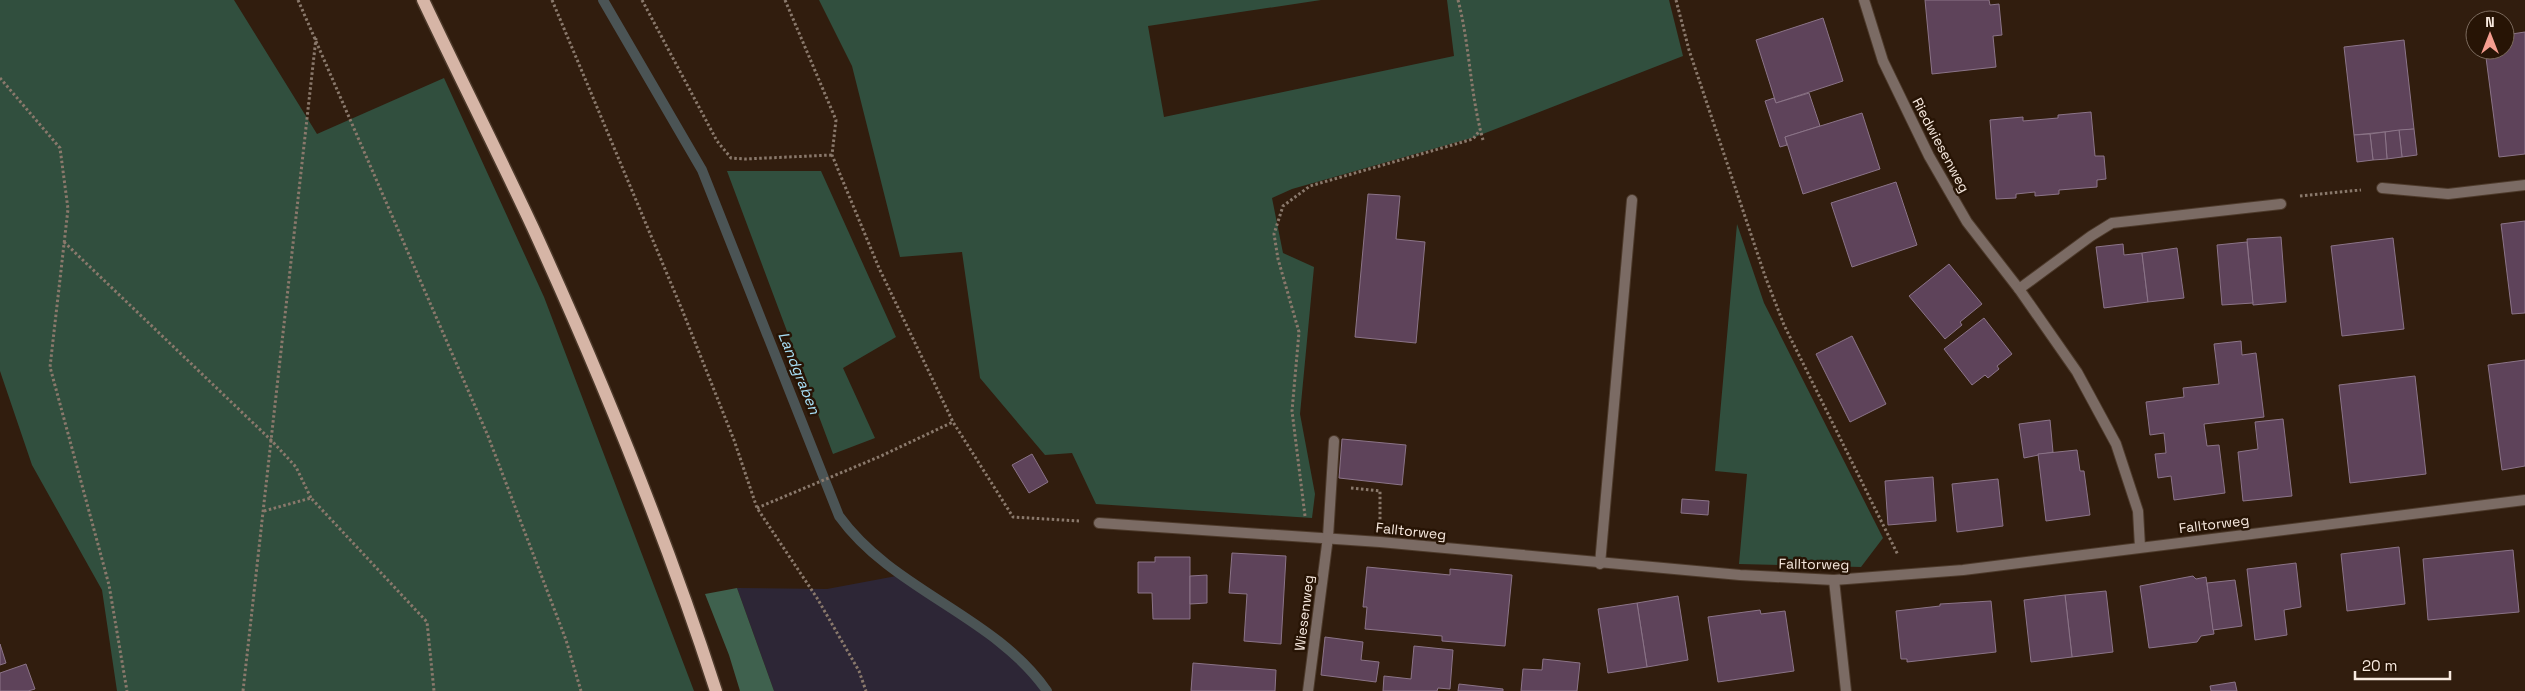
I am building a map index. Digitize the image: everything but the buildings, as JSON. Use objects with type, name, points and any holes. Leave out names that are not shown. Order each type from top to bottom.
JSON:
[{"type":"main road","points":[[422,0],[532,227],[616,417],[695,628],[716,691]]},
{"type":"street","name":"Riedwiesenweg","points":[[1864,0],[1882,62],[1929,156],[1968,222],[2019,289],[2077,372],[2116,444],[2138,511],[2140,547]]},
{"type":"street","points":[[2382,188],[2448,194],[2525,184]]},
{"type":"street","points":[[1600,564],[1632,200]]},
{"type":"street","points":[[2019,289],[2112,223],[2281,204]]},
{"type":"street","name":"Wiesenweg","points":[[1308,691],[1328,538],[1334,440]]},
{"type":"street","name":"Falltorweg","points":[[1099,523],[1309,536],[1600,564],[1834,580],[1963,570],[2525,500]]},
{"type":"street","points":[[1834,580],[1846,691]]},
{"type":"path","points":[[298,0],[316,37],[488,436],[566,640],[581,691]]},
{"type":"path","points":[[552,0],[679,303],[734,440],[757,508],[817,598],[859,671],[866,691]]},
{"type":"path","points":[[642,0],[717,141],[731,158],[832,155]]},
{"type":"path","points":[[785,0],[836,120],[832,155],[879,268],[953,422],[1013,517],[1099,523]]},
{"type":"path","points":[[1458,0],[1466,31],[1483,140]]},
{"type":"path","points":[[1676,0],[1689,50],[1736,195],[1778,309],[1908,574]]},
{"type":"path","points":[[244,691],[316,37]]},
{"type":"path","points":[[0,78],[60,148],[68,209],[50,367],[109,585],[127,691]]},
{"type":"path","points":[[1309,536],[1292,411],[1299,332],[1278,259],[1274,234],[1283,206],[1310,186],[1473,139],[1480,130]]},
{"type":"path","points":[[2281,204],[2296,197],[2382,188]]},
{"type":"path","points":[[64,242],[272,440],[296,467],[311,498],[427,622],[434,691]]},
{"type":"path","points":[[757,508],[796,494],[953,422]]},
{"type":"path","points":[[1331,485],[1380,491],[1380,542]]},
{"type":"path","points":[[264,511],[311,498]]},
{"type":"shaded area","points":[[907,574],[1023,656],[1049,691],[774,691],[737,588],[827,589]]},
{"type":"green space","points":[[0,0],[234,0],[317,134],[444,78],[544,297],[694,691],[117,691],[102,590],[32,465],[0,371]]},
{"type":"green space","points":[[819,0],[1321,0],[1148,26],[1164,117],[1454,56],[1447,0],[1669,0],[1683,56],[1475,137],[1292,189],[1272,198],[1283,253],[1314,267],[1300,414],[1315,494],[1312,518],[1096,504],[1072,453],[1045,455],[980,378],[962,252],[900,257],[852,66]]},
{"type":"green space","points":[[727,171],[821,171],[896,337],[843,368],[875,438],[833,454]]},
{"type":"green space","points":[[1737,224],[1764,303],[1883,538],[1861,567],[1739,564],[1747,474],[1715,471]]},
{"type":"green space","points":[[737,588],[774,691],[740,691],[729,655],[705,594]]},
{"type":"waterway","name":"Landgraben","points":[[603,0],[702,170],[839,516],[861,542],[887,564],[1000,642],[1025,665],[1047,691]]}]
